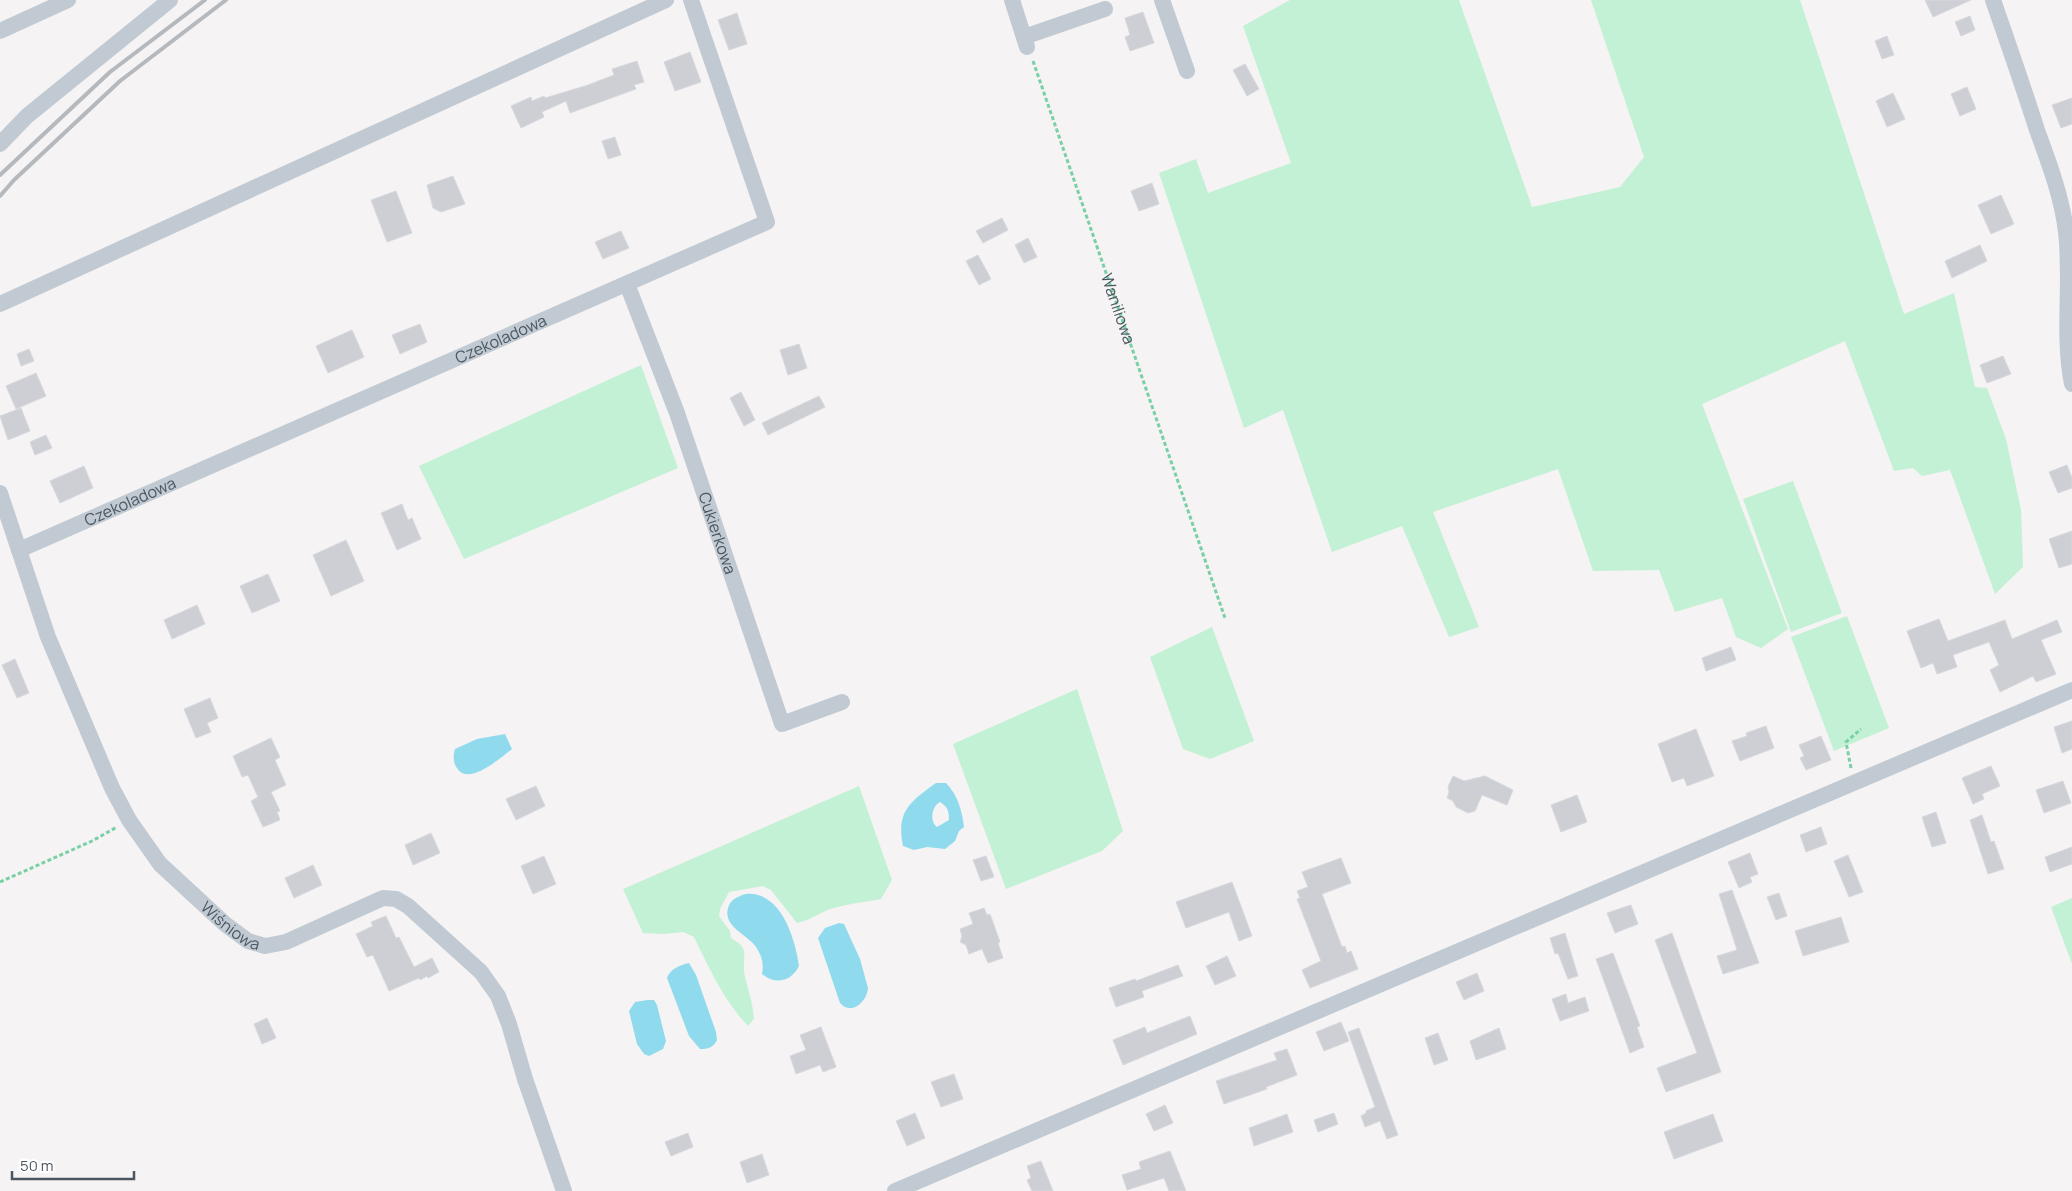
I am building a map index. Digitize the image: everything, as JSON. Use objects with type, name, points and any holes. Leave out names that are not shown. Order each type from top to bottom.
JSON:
[{"type":"street","points":[[0,31],[68,0]]},
{"type":"street","points":[[0,144],[27,116],[170,0]]},
{"type":"street","points":[[0,304],[666,0]]},
{"type":"street","name":"Czekoladowa","points":[[19,550],[767,222],[692,0]]},
{"type":"street","points":[[1012,0],[1026,42],[1105,10]]},
{"type":"street","points":[[1162,0],[1188,71]]},
{"type":"street","points":[[1993,0],[2047,157],[2066,230],[2070,269],[2067,341],[2068,366],[2072,384]]},
{"type":"street","name":"Cukierkowa","points":[[627,284],[677,413],[782,724],[842,702]]},
{"type":"street","name":"Wiśniowa","points":[[0,493],[48,637],[112,788],[129,820],[160,864],[225,924],[248,941],[265,946],[286,942],[383,898],[396,899],[408,906],[481,972],[498,996],[564,1191]]},
{"type":"street","points":[[895,1191],[2072,690]]},
{"type":"path","name":"Waniliowa","points":[[1026,42],[1225,618]]},
{"type":"path","points":[[1852,773],[1846,742],[1861,729]]},
{"type":"path","points":[[0,882],[92,841],[129,820]]},
{"type":"green space","points":[[1290,0],[1459,0],[1532,207],[1620,187],[1644,157],[1591,0],[1800,0],[1904,314],[1954,293],[1975,387],[1987,388],[2006,439],[2021,510],[2023,567],[1995,594],[1950,470],[1922,476],[1913,468],[1894,471],[1845,341],[1702,404],[1788,629],[1761,648],[1736,637],[1722,598],[1675,612],[1659,570],[1593,571],[1558,469],[1433,512],[1479,627],[1449,637],[1402,526],[1332,552],[1283,410],[1244,428],[1159,173],[1196,159],[1208,193],[1291,163],[1243,26]]},
{"type":"green space","points":[[641,365],[678,468],[464,559],[419,466]]},
{"type":"green space","points":[[1793,481],[1842,613],[1791,632],[1743,499]]},
{"type":"green space","points":[[1847,616],[1889,728],[1834,751],[1791,637]]},
{"type":"green space","points":[[1212,627],[1254,741],[1210,759],[1183,749],[1150,657]]},
{"type":"green space","points":[[1077,689],[1123,831],[1102,851],[1006,889],[953,744]]},
{"type":"green space","points":[[859,786],[892,880],[881,899],[830,909],[797,923],[771,890],[763,886],[729,892],[720,909],[719,916],[730,931],[731,938],[744,951],[744,972],[754,1019],[748,1026],[724,995],[694,937],[683,932],[664,934],[643,933],[623,889]]},
{"type":"green space","points":[[2072,898],[2072,964],[2051,907]]},
{"type":"water","points":[[505,734],[512,749],[493,764],[485,769],[469,774],[462,773],[457,768],[454,759],[455,749],[477,739]]},
{"type":"water","points":[[936,783],[946,783],[954,793],[961,809],[964,827],[959,831],[955,841],[945,849],[927,847],[914,850],[903,846],[902,824],[907,808]],"holes":[[[940,802],[948,810],[949,820],[937,827],[933,821],[932,814]]]},
{"type":"water","points":[[746,894],[758,895],[768,900],[784,918],[790,930],[799,966],[792,976],[777,981],[762,974],[763,963],[758,950],[729,920],[727,915],[728,908],[732,901]]},
{"type":"water","points":[[839,923],[844,924],[860,959],[868,988],[862,1002],[853,1008],[844,1007],[840,1003],[818,938],[825,928]]},
{"type":"water","points":[[689,963],[696,975],[716,1032],[717,1040],[714,1045],[708,1048],[700,1049],[689,1036],[667,978],[670,972]]},
{"type":"water","points":[[654,1000],[657,1005],[666,1041],[663,1049],[649,1056],[644,1054],[637,1044],[629,1011],[635,1002]]},
{"type":"building","points":[[1925,0],[1971,0],[1933,17]]},
{"type":"building","points":[[1143,12],[1154,43],[1130,51],[1125,37],[1130,35],[1125,18]]},
{"type":"building","points":[[737,13],[747,44],[729,50],[718,20]]},
{"type":"building","points":[[1970,16],[1975,30],[1961,36],[1955,22]]},
{"type":"building","points":[[1887,36],[1894,55],[1882,59],[1875,41]]},
{"type":"building","points":[[690,52],[701,82],[675,91],[664,62]]},
{"type":"building","points":[[637,61],[644,82],[634,85],[636,89],[570,113],[566,101],[542,112],[544,117],[521,128],[511,106],[531,97],[532,101],[544,96],[545,98],[588,85],[614,75],[612,69]]},
{"type":"building","points":[[1245,64],[1259,89],[1247,96],[1233,70]]},
{"type":"building","points":[[1967,87],[1976,109],[1960,116],[1951,94]]},
{"type":"building","points":[[1893,93],[1905,119],[1887,127],[1876,101]]},
{"type":"building","points":[[2072,98],[2072,124],[2061,128],[2052,105]]},
{"type":"building","points":[[615,137],[621,155],[608,159],[602,141]]},
{"type":"building","points":[[453,176],[465,204],[441,212],[433,208],[427,185]]},
{"type":"building","points":[[1152,183],[1159,204],[1139,211],[1131,191]]},
{"type":"building","points":[[396,191],[412,233],[387,242],[371,200]]},
{"type":"building","points":[[2001,195],[2014,224],[1991,234],[1978,205]]},
{"type":"building","points":[[1002,218],[1008,230],[983,243],[976,231]]},
{"type":"building","points":[[621,231],[629,248],[603,259],[595,242]]},
{"type":"building","points":[[1028,238],[1037,257],[1024,263],[1015,245]]},
{"type":"building","points":[[1980,245],[1987,261],[1952,278],[1945,261]]},
{"type":"building","points":[[978,255],[991,279],[979,285],[966,261]]},
{"type":"building","points":[[420,324],[427,342],[400,354],[392,335]]},
{"type":"building","points":[[352,330],[364,357],[328,373],[316,346]]},
{"type":"building","points":[[799,344],[807,368],[788,375],[780,350]]},
{"type":"building","points":[[29,349],[34,361],[21,366],[17,354]]},
{"type":"building","points":[[2003,356],[2011,374],[1987,383],[1980,365]]},
{"type":"building","points":[[36,373],[46,396],[16,409],[6,386]]},
{"type":"building","points":[[741,392],[755,420],[744,426],[730,398]]},
{"type":"building","points":[[819,396],[825,407],[768,435],[762,423]]},
{"type":"building","points":[[21,408],[30,431],[8,440],[0,416]]},
{"type":"building","points":[[46,435],[52,448],[35,455],[30,442]]},
{"type":"building","points":[[2067,465],[2072,478],[2072,488],[2058,493],[2049,472]]},
{"type":"building","points":[[84,466],[93,488],[60,503],[50,481]]},
{"type":"building","points":[[402,504],[408,520],[412,518],[421,539],[397,550],[381,513]]},
{"type":"building","points":[[2072,531],[2072,564],[2059,568],[2049,539]]},
{"type":"building","points":[[346,540],[364,581],[331,596],[313,555]]},
{"type":"building","points":[[268,574],[280,601],[252,613],[240,586]]},
{"type":"building","points":[[197,605],[205,624],[172,639],[164,620]]},
{"type":"building","points":[[1939,619],[1948,641],[2005,620],[2012,639],[2057,620],[2062,632],[2041,640],[2056,674],[2036,682],[2033,676],[2000,692],[1990,670],[1999,665],[1989,642],[1953,655],[1957,667],[1937,674],[1933,663],[1921,668],[1907,631]]},
{"type":"building","points":[[1731,647],[1736,660],[1706,671],[1702,658]]},
{"type":"building","points":[[15,659],[29,693],[17,698],[2,665]]},
{"type":"building","points":[[210,698],[218,718],[207,723],[211,732],[196,738],[184,709]]},
{"type":"building","points":[[2072,721],[2072,749],[2062,753],[2054,727]]},
{"type":"building","points":[[1766,726],[1774,748],[1740,761],[1732,741],[1747,736],[1746,733]]},
{"type":"building","points":[[1696,729],[1714,776],[1687,786],[1684,778],[1672,782],[1658,744]]},
{"type":"building","points":[[1821,736],[1831,760],[1806,770],[1800,758],[1804,756],[1799,745]]},
{"type":"building","points":[[271,738],[280,757],[275,760],[286,785],[271,792],[280,811],[277,812],[280,820],[263,827],[251,801],[258,797],[248,775],[242,777],[233,756]]},
{"type":"building","points":[[1991,766],[2000,786],[1982,794],[1984,799],[1973,804],[1962,778]]},
{"type":"building","points":[[1453,776],[1464,781],[1485,776],[1513,790],[1507,805],[1482,795],[1475,811],[1468,813],[1456,807],[1453,801],[1447,798],[1448,787]]},
{"type":"building","points":[[2063,781],[2071,803],[2044,813],[2036,790]]},
{"type":"building","points":[[536,786],[545,806],[516,820],[506,799]]},
{"type":"building","points":[[1577,795],[1587,822],[1561,832],[1551,805]]},
{"type":"building","points":[[1936,812],[1946,843],[1932,847],[1922,817]]},
{"type":"building","points":[[1982,815],[1991,842],[1994,841],[2004,869],[1988,874],[1970,820]]},
{"type":"building","points":[[1821,827],[1827,844],[1806,852],[1800,835]]},
{"type":"building","points":[[431,833],[440,853],[413,865],[405,845]]},
{"type":"building","points":[[2072,847],[2072,864],[2050,872],[2045,857]]},
{"type":"building","points":[[1750,853],[1758,874],[1750,877],[1752,882],[1739,888],[1728,862]]},
{"type":"building","points":[[1848,855],[1863,892],[1849,897],[1834,861]]},
{"type":"building","points":[[544,856],[556,884],[533,894],[521,866]]},
{"type":"building","points":[[986,856],[994,877],[981,881],[973,860]]},
{"type":"building","points":[[1341,858],[1351,883],[1322,894],[1342,947],[1345,946],[1347,953],[1351,951],[1358,969],[1310,988],[1302,970],[1321,961],[1297,899],[1300,898],[1297,891],[1308,887],[1302,872]]},
{"type":"building","points":[[313,865],[322,885],[294,898],[285,878]]},
{"type":"building","points":[[1232,882],[1252,936],[1239,941],[1229,912],[1186,928],[1176,902]]},
{"type":"building","points":[[1732,890],[1759,963],[1723,974],[1717,956],[1737,950],[1719,894]]},
{"type":"building","points":[[1779,893],[1787,916],[1776,920],[1767,897]]},
{"type":"building","points":[[1631,905],[1638,924],[1615,933],[1607,913]]},
{"type":"building","points":[[984,908],[987,915],[990,914],[1000,942],[998,943],[1003,958],[988,963],[982,949],[969,954],[966,945],[960,942],[962,936],[960,929],[973,924],[969,913]]},
{"type":"building","points":[[386,916],[396,938],[399,937],[414,967],[432,958],[439,972],[428,978],[427,976],[420,980],[419,978],[389,991],[373,955],[367,957],[356,934],[373,926],[371,922]]},
{"type":"building","points":[[1841,917],[1849,942],[1803,956],[1795,931]]},
{"type":"building","points":[[1565,933],[1578,976],[1568,979],[1558,953],[1555,954],[1550,938]]},
{"type":"building","points":[[1672,933],[1721,1072],[1666,1092],[1657,1068],[1697,1053],[1655,940]]},
{"type":"building","points":[[1613,953],[1640,1026],[1637,1027],[1644,1047],[1630,1053],[1596,959]]},
{"type":"building","points":[[1227,956],[1236,976],[1215,985],[1206,966]]},
{"type":"building","points":[[1178,965],[1183,976],[1142,991],[1144,997],[1116,1007],[1109,988],[1135,979],[1136,981]]},
{"type":"building","points":[[1477,973],[1484,991],[1464,1000],[1456,982]]},
{"type":"building","points":[[1566,994],[1568,1003],[1585,997],[1589,1011],[1560,1021],[1552,999]]},
{"type":"building","points":[[1190,1016],[1197,1034],[1123,1065],[1113,1040],[1145,1027],[1147,1033]]},
{"type":"building","points":[[267,1018],[276,1038],[262,1044],[254,1024]]},
{"type":"building","points":[[1341,1022],[1349,1041],[1324,1051],[1316,1032]]},
{"type":"building","points":[[821,1027],[836,1067],[823,1072],[820,1065],[796,1074],[790,1056],[806,1050],[800,1035]]},
{"type":"building","points":[[1359,1028],[1398,1135],[1387,1139],[1380,1121],[1365,1127],[1361,1116],[1366,1111],[1375,1107],[1348,1032]]},
{"type":"building","points":[[1499,1028],[1506,1049],[1476,1060],[1470,1041]]},
{"type":"building","points":[[1438,1033],[1448,1060],[1434,1065],[1425,1038]]},
{"type":"building","points":[[1287,1049],[1297,1075],[1266,1087],[1267,1089],[1224,1104],[1216,1081],[1277,1060],[1274,1053]]},
{"type":"building","points":[[954,1074],[963,1099],[941,1107],[931,1082]]},
{"type":"building","points":[[1165,1105],[1173,1123],[1154,1131],[1146,1114]]},
{"type":"building","points":[[915,1113],[925,1138],[907,1146],[896,1121]]},
{"type":"building","points":[[1334,1113],[1338,1124],[1318,1132],[1314,1120]]},
{"type":"building","points":[[1287,1114],[1293,1132],[1254,1146],[1249,1128]]},
{"type":"building","points":[[1713,1114],[1723,1141],[1674,1159],[1664,1132]]},
{"type":"building","points":[[688,1133],[693,1147],[671,1156],[665,1142]]},
{"type":"building","points":[[1170,1151],[1186,1191],[1169,1191],[1164,1178],[1127,1190],[1122,1175],[1141,1169],[1139,1162]]},
{"type":"building","points":[[762,1154],[769,1175],[747,1183],[740,1162]]},
{"type":"building","points":[[1041,1161],[1053,1191],[1032,1191],[1027,1180],[1031,1178],[1027,1166]]},
{"type":"railway","points":[[0,175],[110,72],[205,0]]},
{"type":"railway","points":[[0,196],[14,180],[120,81],[226,0]]}]
